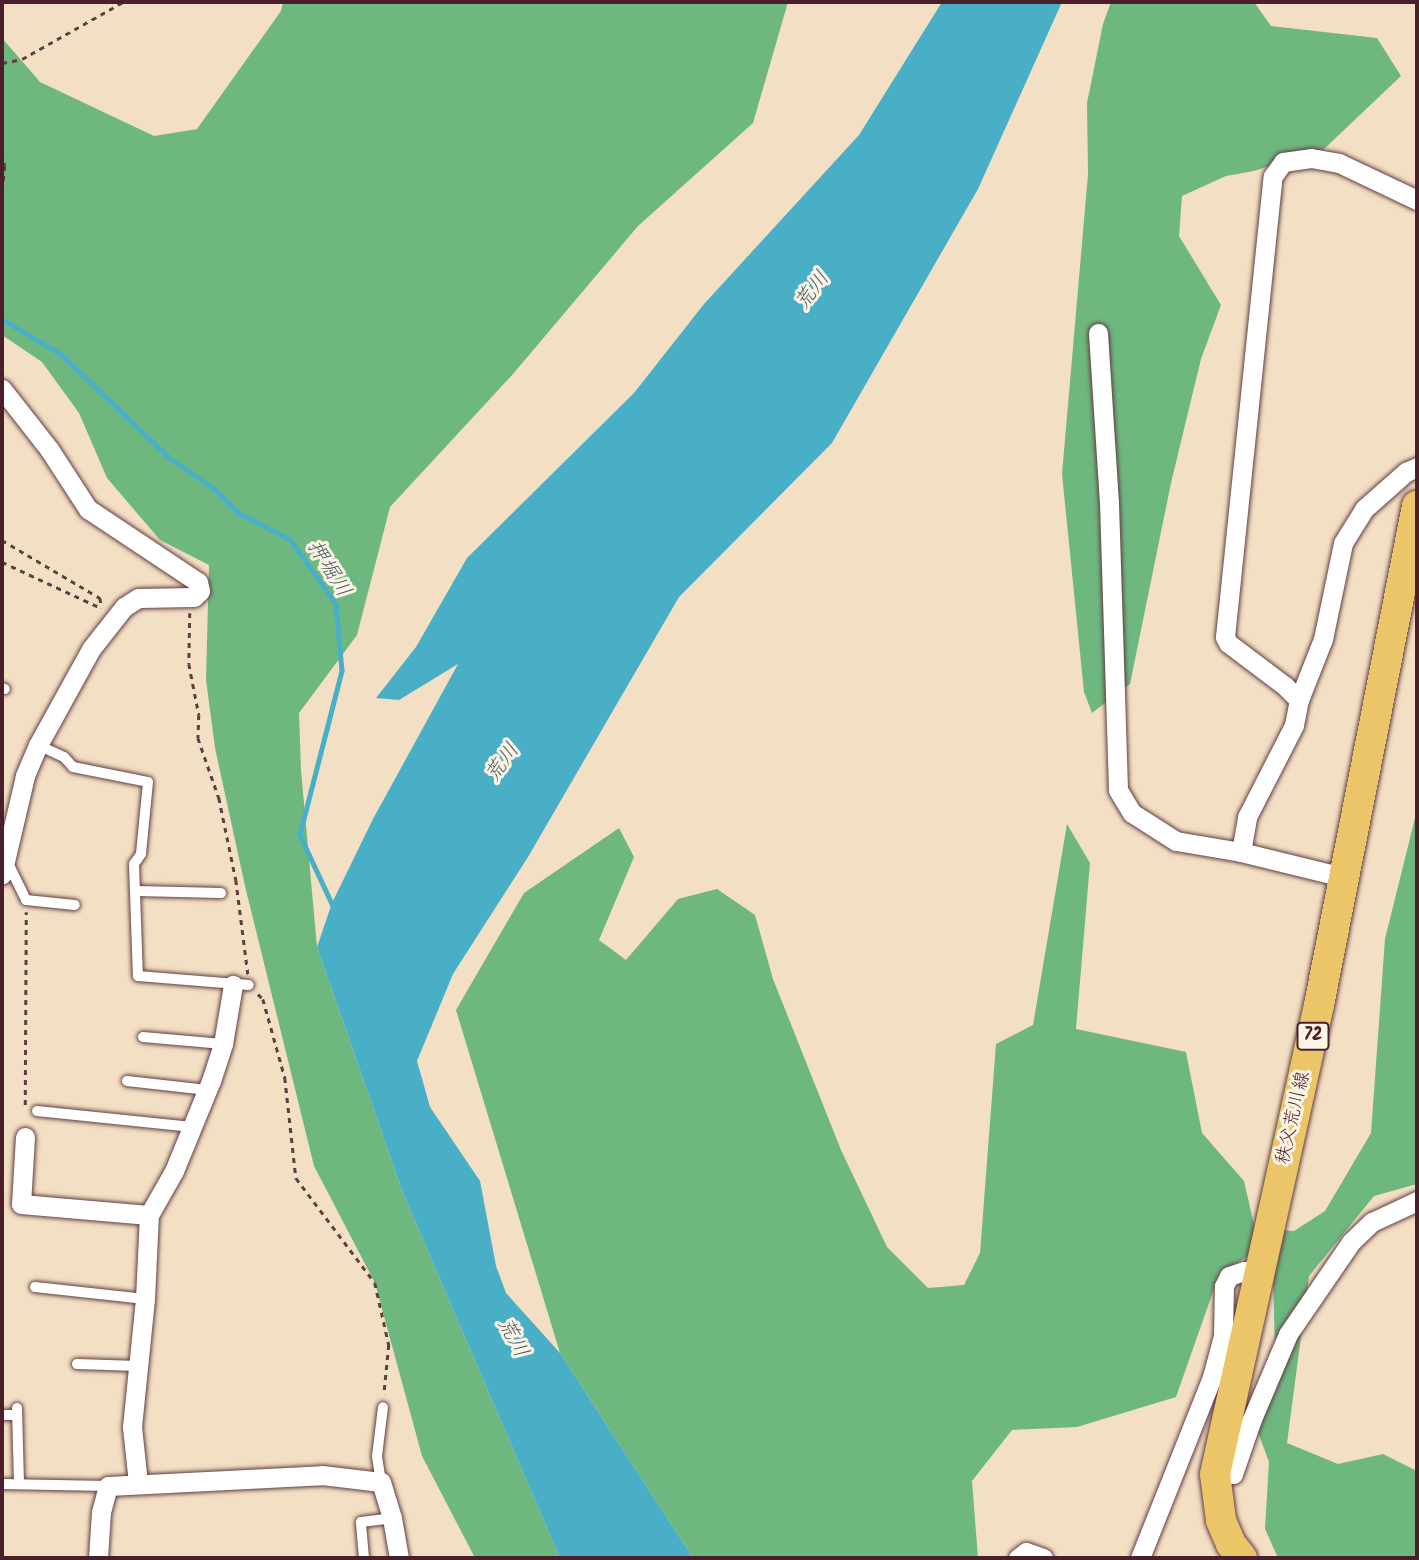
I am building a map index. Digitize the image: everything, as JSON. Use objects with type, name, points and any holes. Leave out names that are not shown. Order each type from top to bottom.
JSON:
[{"type":"main road","name":"秩父荒川線","points":[[1242,1558],[1231,1544],[1221,1520],[1216,1474],[1319,1005],[1417,506]]},
{"type":"street","points":[[1299,700],[1286,686],[1228,643],[1225,637],[1273,176],[1283,163],[1321,159],[1339,163],[1417,200]]},
{"type":"street","points":[[1098,333],[1109,503],[1118,790],[1132,813],[1176,841],[1241,852],[1343,877]]},
{"type":"street","points":[[2,389],[49,449],[88,509],[198,582],[200,591],[194,597],[138,598],[110,612],[38,745],[25,776],[4,867]]},
{"type":"street","points":[[1241,852],[1247,817],[1294,725],[1299,700],[1324,639],[1343,543],[1364,509],[1406,472],[1417,467]]},
{"type":"street","points":[[138,1483],[132,1427],[145,1299],[149,1215],[174,1171],[207,1090],[241,985]]},
{"type":"street","points":[[25,1137],[21,1204],[149,1215]]},
{"type":"street","points":[[1216,1474],[1233,1474],[1252,1419],[1288,1334],[1351,1242],[1373,1222],[1417,1201]]},
{"type":"street","points":[[1140,1558],[1212,1377],[1223,1336],[1224,1286],[1229,1276],[1244,1271],[1259,1273]]},
{"type":"street","points":[[98,1558],[101,1512],[108,1486],[322,1475],[381,1482],[392,1518],[399,1558]]},
{"type":"street","points":[[1018,1558],[1026,1552],[1043,1558]]},
{"type":"lane","points":[[38,745],[64,757],[73,767],[148,782],[141,854],[134,864],[138,976],[241,985]]},
{"type":"lane","points":[[4,867],[26,900],[75,905]]},
{"type":"lane","points":[[137,891],[221,893]]},
{"type":"lane","points":[[143,1037],[223,1044]]},
{"type":"lane","points":[[127,1081],[207,1090]]},
{"type":"lane","points":[[37,1111],[192,1127]]},
{"type":"lane","points":[[36,1287],[145,1299]]},
{"type":"lane","points":[[77,1364],[138,1366]]},
{"type":"lane","points":[[381,1482],[377,1456],[383,1407]]},
{"type":"lane","points":[[2,1415],[17,1412],[19,1484]]},
{"type":"lane","points":[[2,1484],[108,1486]]},
{"type":"lane","points":[[364,1558],[361,1522],[392,1518]]},
{"type":"path","points":[[2,63],[22,59],[123,2]]},
{"type":"path","points":[[2,153],[5,166],[2,193]]},
{"type":"path","points":[[2,540],[100,598],[110,612]]},
{"type":"path","points":[[2,562],[110,612]]},
{"type":"path","points":[[194,597],[190,609],[190,664],[199,715],[198,738],[219,798],[233,866],[241,985],[263,999],[285,1078],[296,1178],[375,1283],[388,1345],[383,1407]]},
{"type":"path","points":[[25,1137],[26,900]]},
{"type":"green space","points":[[283,2],[788,2],[753,123],[638,226],[513,374],[390,507],[357,635],[299,713],[301,770],[317,947],[403,1193],[560,1558],[475,1558],[422,1456],[375,1283],[314,1166],[245,886],[215,748],[206,680],[209,565],[160,540],[107,478],[79,413],[42,362],[2,335],[2,38],[40,82],[154,136],[197,129],[281,11]]},
{"type":"green space","points":[[1111,2],[1254,2],[1271,26],[1377,38],[1401,76],[1324,149],[1254,171],[1226,176],[1182,196],[1179,236],[1221,305],[1201,359],[1171,483],[1130,684],[1092,713],[1084,692],[1062,474],[1088,174],[1087,103],[1103,24]]},
{"type":"green space","points":[[1417,810],[1417,1184],[1374,1196],[1309,1276],[1287,1443],[1338,1464],[1383,1454],[1417,1471],[1417,1558],[1278,1558],[1265,1529],[1269,1462],[1256,1427],[1276,1390],[1273,1275],[1252,1254],[1220,1272],[1176,1397],[1077,1427],[1012,1430],[972,1481],[978,1558],[693,1558],[560,1353],[456,1010],[524,893],[619,828],[634,857],[599,940],[626,960],[678,899],[717,889],[755,915],[773,979],[841,1150],[887,1247],[928,1288],[964,1285],[980,1253],[996,1044],[1033,1025],[1067,824],[1090,863],[1076,1029],[1186,1052],[1202,1133],[1244,1181],[1255,1229],[1294,1231],[1325,1211],[1371,1133],[1385,939]]},
{"type":"water","name":"荒川","points":[[942,2],[1062,2],[978,189],[832,443],[679,597],[528,857],[453,974],[417,1061],[430,1107],[480,1181],[496,1266],[506,1293],[560,1353],[693,1558],[560,1558],[403,1193],[317,947],[332,903],[373,819],[458,664],[399,700],[376,698],[416,647],[467,558],[634,393],[704,304],[859,135]]},
{"type":"waterway","name":"押堀川","points":[[2,319],[61,354],[170,458],[216,490],[237,512],[290,539],[336,604],[342,671],[300,835],[334,908]]}]
